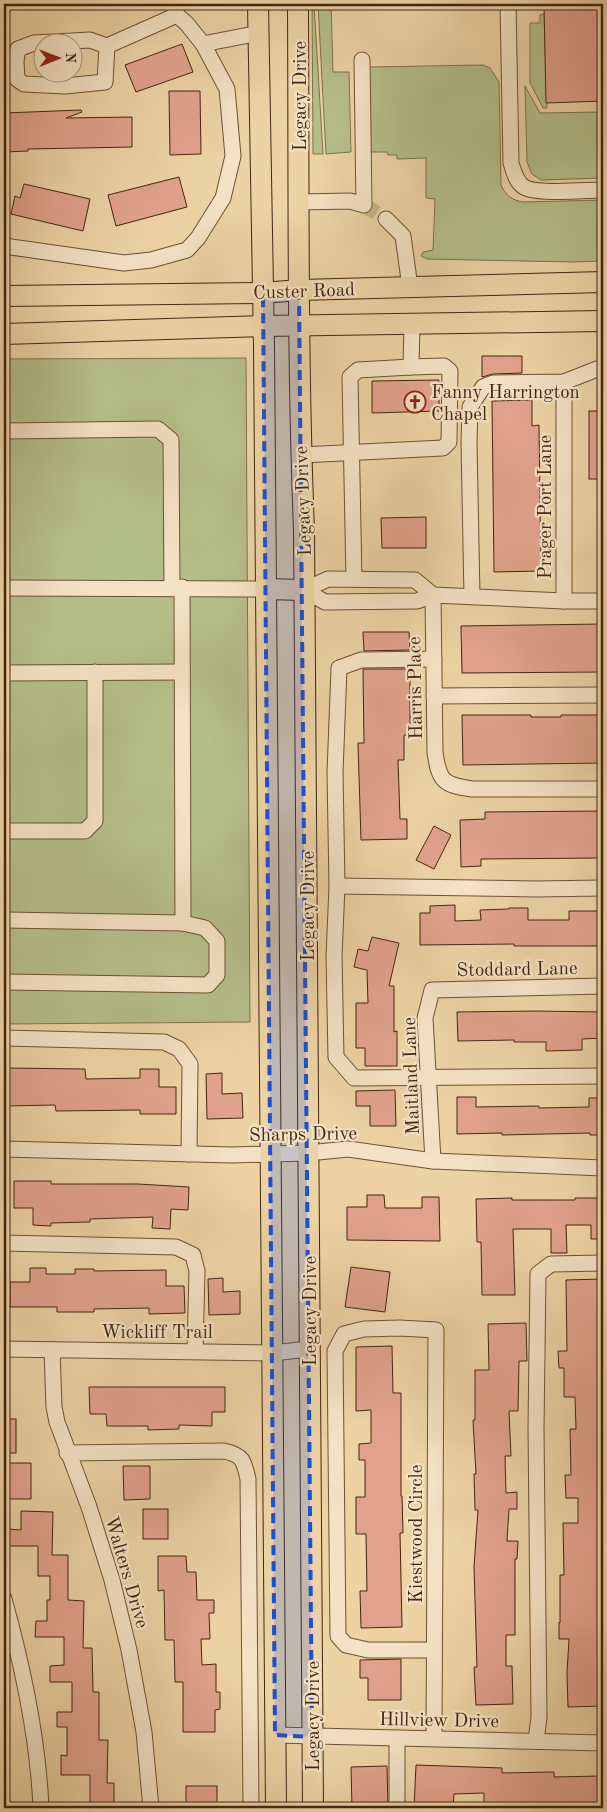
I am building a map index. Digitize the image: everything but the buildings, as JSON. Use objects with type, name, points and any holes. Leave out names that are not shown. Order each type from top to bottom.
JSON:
[{"type":"main road","name":"Legacy Drive","points":[[258,4],[263,326],[276,1808]]},
{"type":"main road","name":"Legacy Drive","points":[[298,4],[299,327],[304,530],[313,1808]]},
{"type":"main road","name":"Custer Road","points":[[4,296],[262,292],[603,282]]},
{"type":"main road","name":"Custer Road","points":[[4,334],[263,326],[299,327],[603,321]]},
{"type":"main road","points":[[265,589],[304,590]]},
{"type":"street","points":[[508,4],[511,163],[517,180],[525,187],[537,191],[603,190]]},
{"type":"street","points":[[4,246],[124,262],[151,260],[187,250],[198,238],[223,198],[233,156],[227,89],[202,44],[175,9],[107,46],[90,40],[34,43],[18,49],[17,79],[24,84],[65,86],[105,82],[107,46]]},
{"type":"street","points":[[202,44],[258,33]]},
{"type":"street","points":[[299,202],[350,201],[364,205],[362,60]]},
{"type":"street","points":[[386,219],[403,236],[410,287]]},
{"type":"street","points":[[411,367],[412,324]]},
{"type":"street","points":[[301,455],[352,453],[443,448],[449,442],[450,370],[444,366],[358,370],[350,377],[352,453],[354,580]]},
{"type":"street","points":[[472,596],[470,407],[483,388],[493,383],[564,382],[596,369],[603,369]]},
{"type":"street","name":"Prager Port Lane","points":[[564,382],[564,601]]},
{"type":"street","points":[[4,431],[158,429],[171,440],[182,672],[184,924]]},
{"type":"street","points":[[304,590],[328,579],[415,580],[433,595]]},
{"type":"street","points":[[4,588],[177,587],[265,589]]},
{"type":"street","points":[[304,590],[326,602],[417,602],[433,595],[603,601]]},
{"type":"street","name":"Harris Place","points":[[433,595],[435,752],[437,767],[443,780],[455,787],[472,789],[603,789]]},
{"type":"street","points":[[434,659],[361,660],[339,668],[335,773],[337,886],[334,957],[336,1057],[354,1078],[603,1076]]},
{"type":"street","points":[[4,831],[85,831],[96,822],[95,672]]},
{"type":"street","points":[[4,673],[182,672]]},
{"type":"street","points":[[434,696],[603,695]]},
{"type":"street","points":[[337,886],[536,889],[603,888]]},
{"type":"street","points":[[4,920],[184,924],[205,928],[217,942],[218,975],[208,985],[4,982]]},
{"type":"street","name":"Stoddard Lane","points":[[432,990],[603,986]]},
{"type":"street","name":"Maitland Lane","points":[[432,990],[425,1018],[433,1161]]},
{"type":"street","points":[[4,1038],[164,1042],[179,1049],[190,1064],[189,1154]]},
{"type":"street","name":"Sharps Drive","points":[[4,1149],[189,1154],[308,1153],[348,1150],[433,1161],[603,1168]]},
{"type":"street","points":[[4,1243],[176,1247],[193,1255],[198,1271],[195,1351]]},
{"type":"street","points":[[536,1741],[539,1717],[536,1428],[538,1274],[551,1264],[603,1263]]},
{"type":"street","name":"Kiestwood Circle","points":[[434,1650],[368,1650],[346,1645],[338,1636],[335,1351],[344,1334],[364,1328],[436,1330],[434,1738]]},
{"type":"street","name":"Wickliff Trail","points":[[4,1349],[272,1353],[310,1349]]},
{"type":"street","name":"Walters Drive","points":[[52,1350],[54,1406],[57,1422],[89,1507],[129,1650],[144,1732],[151,1808]]},
{"type":"street","points":[[68,1452],[224,1451],[236,1454],[245,1465],[248,1479],[251,1808]]},
{"type":"street","points":[[4,1599],[20,1656],[34,1734],[41,1808]]},
{"type":"street","name":"Hillview Drive","points":[[275,1735],[603,1743]]},
{"type":"street","points":[[397,1738],[397,1808]]},
{"type":"highlighted area","points":[[299,290],[312,1737],[275,1735],[263,293]]},
{"type":"green space","points":[[312,4],[314,4],[323,154],[313,154]]},
{"type":"green space","points":[[318,4],[331,4],[333,72],[349,72],[351,152],[326,154]]},
{"type":"green space","points":[[544,14],[547,108],[543,108],[530,83],[530,23],[540,23],[540,15]]},
{"type":"green space","points":[[483,65],[490,68],[499,82],[501,185],[503,189],[510,197],[523,202],[603,200],[603,261],[427,259],[421,256],[423,252],[433,250],[435,199],[426,198],[426,158],[397,159],[397,155],[388,155],[387,152],[369,152],[367,71],[370,67]]},
{"type":"green space","points":[[525,86],[540,113],[603,112],[603,178],[541,180],[532,174],[527,162]]},
{"type":"green space","points":[[246,358],[250,1022],[4,1024],[4,359]]},
{"type":"tunnel","points":[[364,205],[386,219]]},
{"type":"place","name":"Fanny Harrington Chapel","points":[[415,402]]}]
